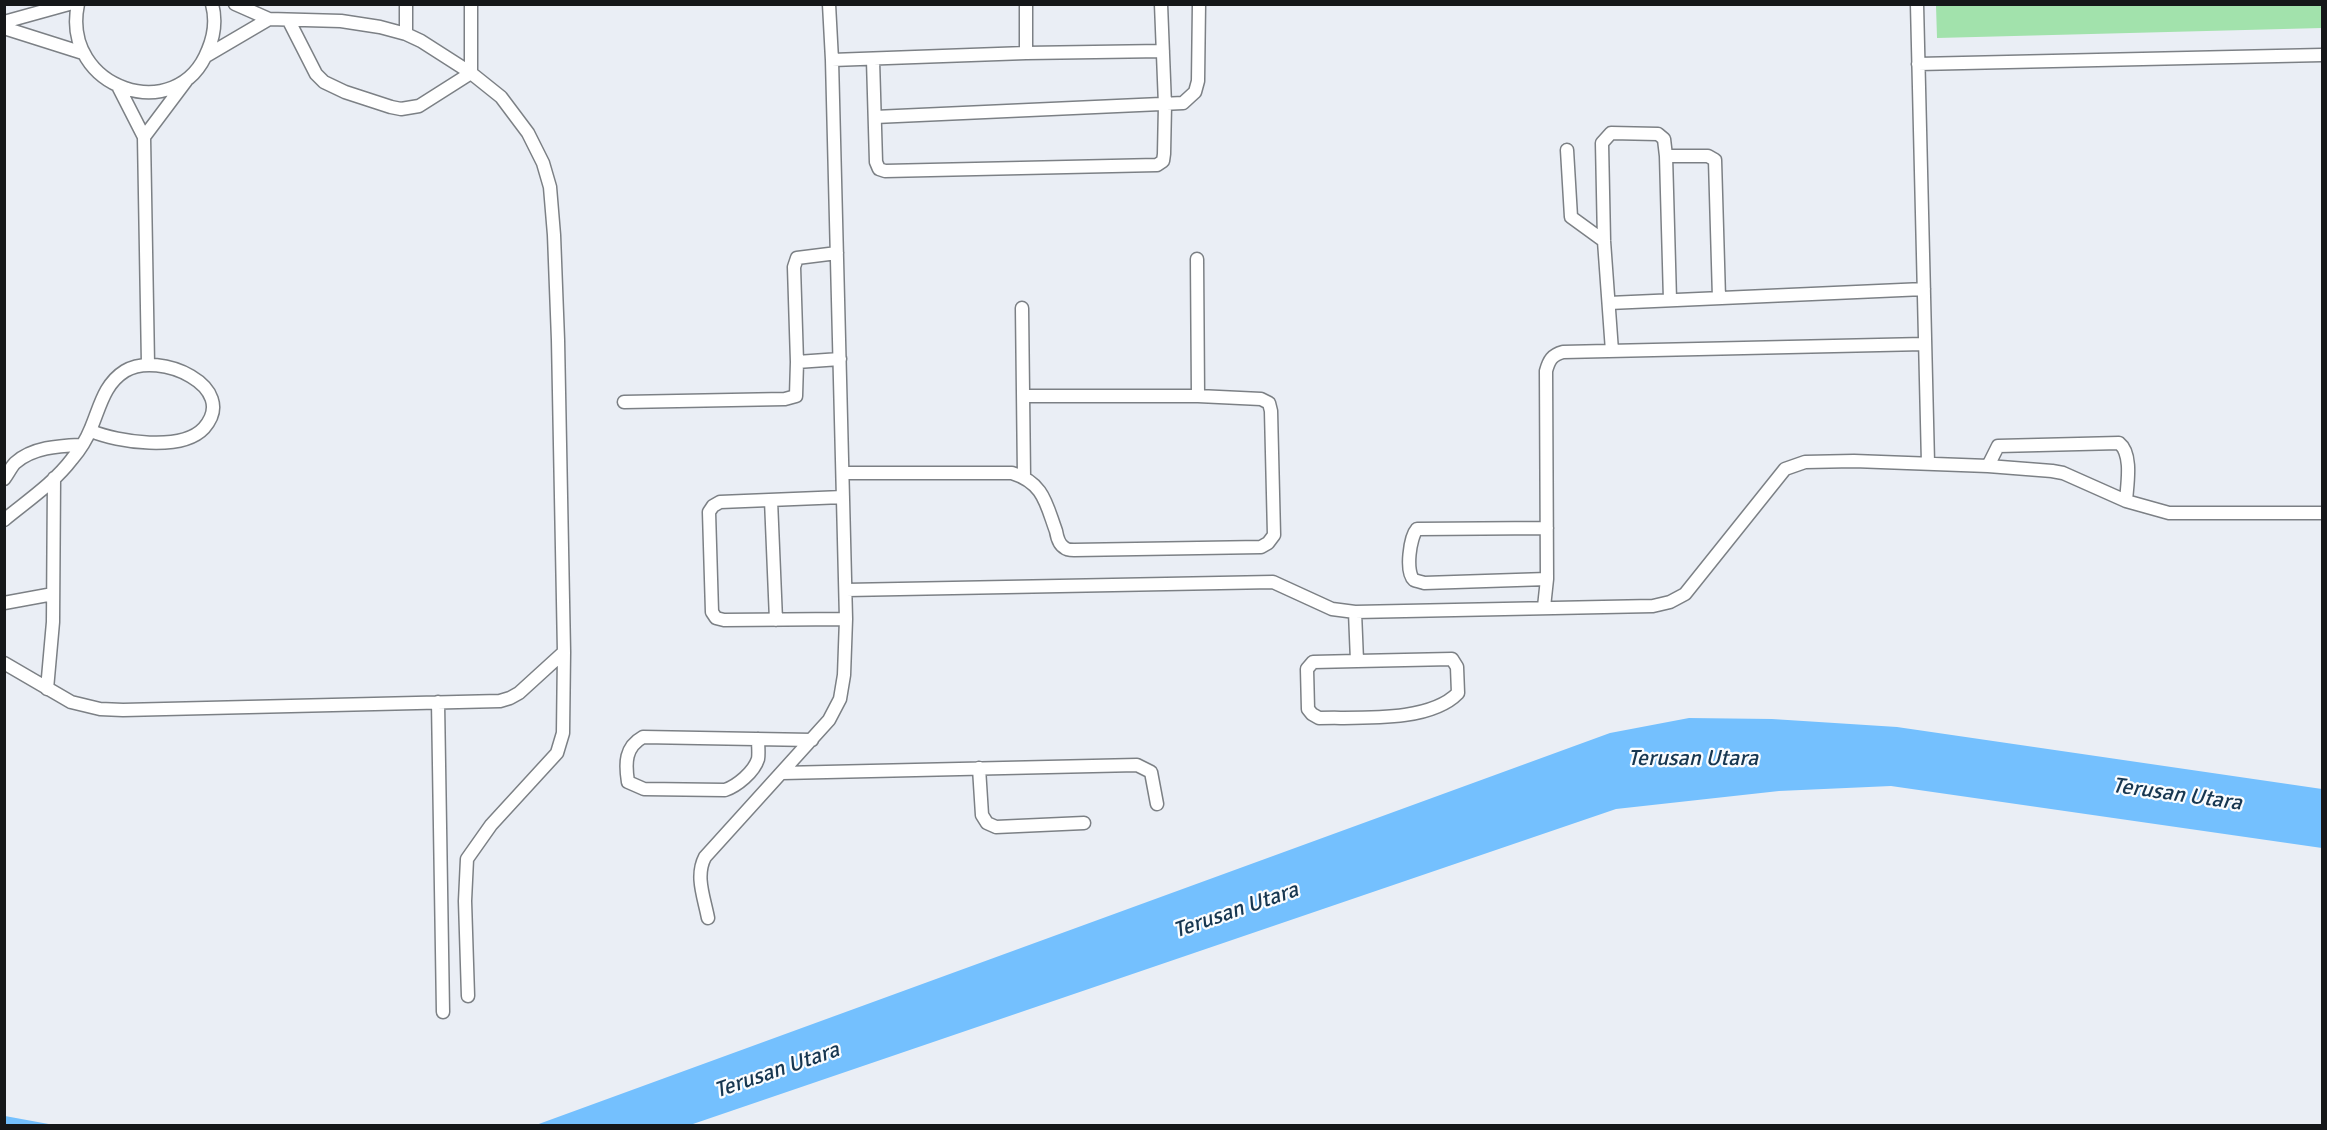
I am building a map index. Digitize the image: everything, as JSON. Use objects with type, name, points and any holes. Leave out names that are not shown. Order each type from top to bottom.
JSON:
[{"type":"lane","points":[[4,22],[69,4]]},
{"type":"lane","points":[[78,4],[76,28],[83,53],[98,74],[119,88],[156,92],[174,86],[190,76]]},
{"type":"lane","points":[[144,137],[206,56],[212,41],[214,25],[212,4]]},
{"type":"lane","points":[[235,4],[269,19],[341,21],[380,27],[406,34],[443,54],[501,97],[528,133],[543,163],[550,187],[555,236],[558,340],[564,652],[563,733],[557,753],[491,825],[467,859],[465,901],[468,996]]},
{"type":"lane","points":[[406,4],[406,34]]},
{"type":"lane","points":[[471,4],[471,73]]},
{"type":"lane","points":[[708,918],[700,876],[700,867],[705,857],[829,720],[840,699],[844,675],[846,590],[829,4]]},
{"type":"lane","points":[[1026,4],[1026,53]]},
{"type":"lane","points":[[873,60],[876,162],[879,169],[885,171],[1157,165],[1163,160],[1164,154],[1165,105],[1161,4]]},
{"type":"lane","points":[[875,117],[1183,103],[1195,92],[1198,81],[1199,4]]},
{"type":"lane","points":[[1917,4],[1928,463]]},
{"type":"lane","points":[[206,56],[269,19]]},
{"type":"lane","points":[[289,21],[316,74],[324,82],[345,92],[391,107],[402,109],[419,106],[471,73]]},
{"type":"lane","points":[[4,28],[83,53]]},
{"type":"lane","points":[[832,60],[1163,51]]},
{"type":"lane","points":[[1918,64],[2322,55]]},
{"type":"lane","points":[[119,88],[144,137],[148,364]]},
{"type":"lane","points":[[1612,351],[1604,241],[1602,143],[1611,133],[1658,134],[1664,139],[1670,300]]},
{"type":"lane","points":[[1567,150],[1571,217],[1604,241]]},
{"type":"lane","points":[[1666,156],[1708,156],[1715,160],[1719,298]]},
{"type":"lane","points":[[624,402],[791,398],[796,396],[798,391],[794,267],[797,258],[802,256],[837,253]]},
{"type":"lane","points":[[1197,259],[1198,396]]},
{"type":"lane","points":[[1609,303],[1924,289]]},
{"type":"lane","points":[[1022,308],[1024,477]]},
{"type":"lane","points":[[1544,607],[1548,579],[1546,371],[1553,355],[1563,352],[1924,345]]},
{"type":"lane","points":[[797,362],[840,359]]},
{"type":"lane","points":[[4,520],[70,462],[90,431],[104,393],[116,377],[127,369],[148,364],[182,370],[204,387],[213,402],[213,413],[208,423],[201,431],[188,438],[164,442],[130,441],[104,437],[90,431]]},
{"type":"lane","points":[[843,473],[1012,473],[1034,483],[1044,496],[1059,541],[1065,548],[1074,550],[1261,547],[1268,543],[1274,534],[1269,403],[1261,399],[1198,396],[1024,396]]},
{"type":"lane","points":[[1988,466],[1998,446],[2119,443],[2127,454],[2126,501]]},
{"type":"lane","points":[[4,479],[15,463],[37,450],[81,445]]},
{"type":"lane","points":[[846,590],[1273,582],[1332,609],[1354,612],[1653,606],[1684,594],[1785,469],[1805,462],[1928,463],[2063,473],[2126,501],[2169,513],[2322,513]]},
{"type":"lane","points":[[47,689],[53,594],[54,478]]},
{"type":"lane","points":[[843,497],[720,502],[709,512],[712,612],[716,618],[724,620],[846,619]]},
{"type":"lane","points":[[771,501],[776,620]]},
{"type":"lane","points":[[1547,528],[1417,529],[1411,540],[1410,573],[1415,580],[1424,583],[1548,579]]},
{"type":"lane","points":[[4,603],[53,594]]},
{"type":"lane","points":[[1354,612],[1357,661]]},
{"type":"lane","points":[[4,663],[71,702],[85,706],[123,710],[500,701],[510,698],[564,652]]},
{"type":"lane","points":[[1452,659],[1457,667],[1458,693],[1444,702],[1406,716],[1320,718],[1312,714],[1308,709],[1307,669],[1313,662],[1357,661],[1452,659]]},
{"type":"lane","points":[[438,702],[443,1012]]},
{"type":"lane","points":[[758,739],[758,760],[748,774],[733,787],[725,790],[644,789],[628,782],[628,748],[643,737],[758,739],[812,740]]},
{"type":"lane","points":[[782,773],[1137,765],[1151,772],[1157,804]]},
{"type":"lane","points":[[979,768],[982,815],[987,823],[996,827],[1084,823]]},
{"type":"green space","points":[[1936,5],[2322,5],[2322,28],[1937,38]]},
{"type":"water","name":"Terusan Utara","points":[[1689,718],[1772,719],[1897,727],[2322,789],[2322,848],[1891,786],[1779,791],[1616,809],[690,1125],[536,1125],[1610,733]]},
{"type":"water","points":[[5,1116],[54,1125],[5,1125]]}]
